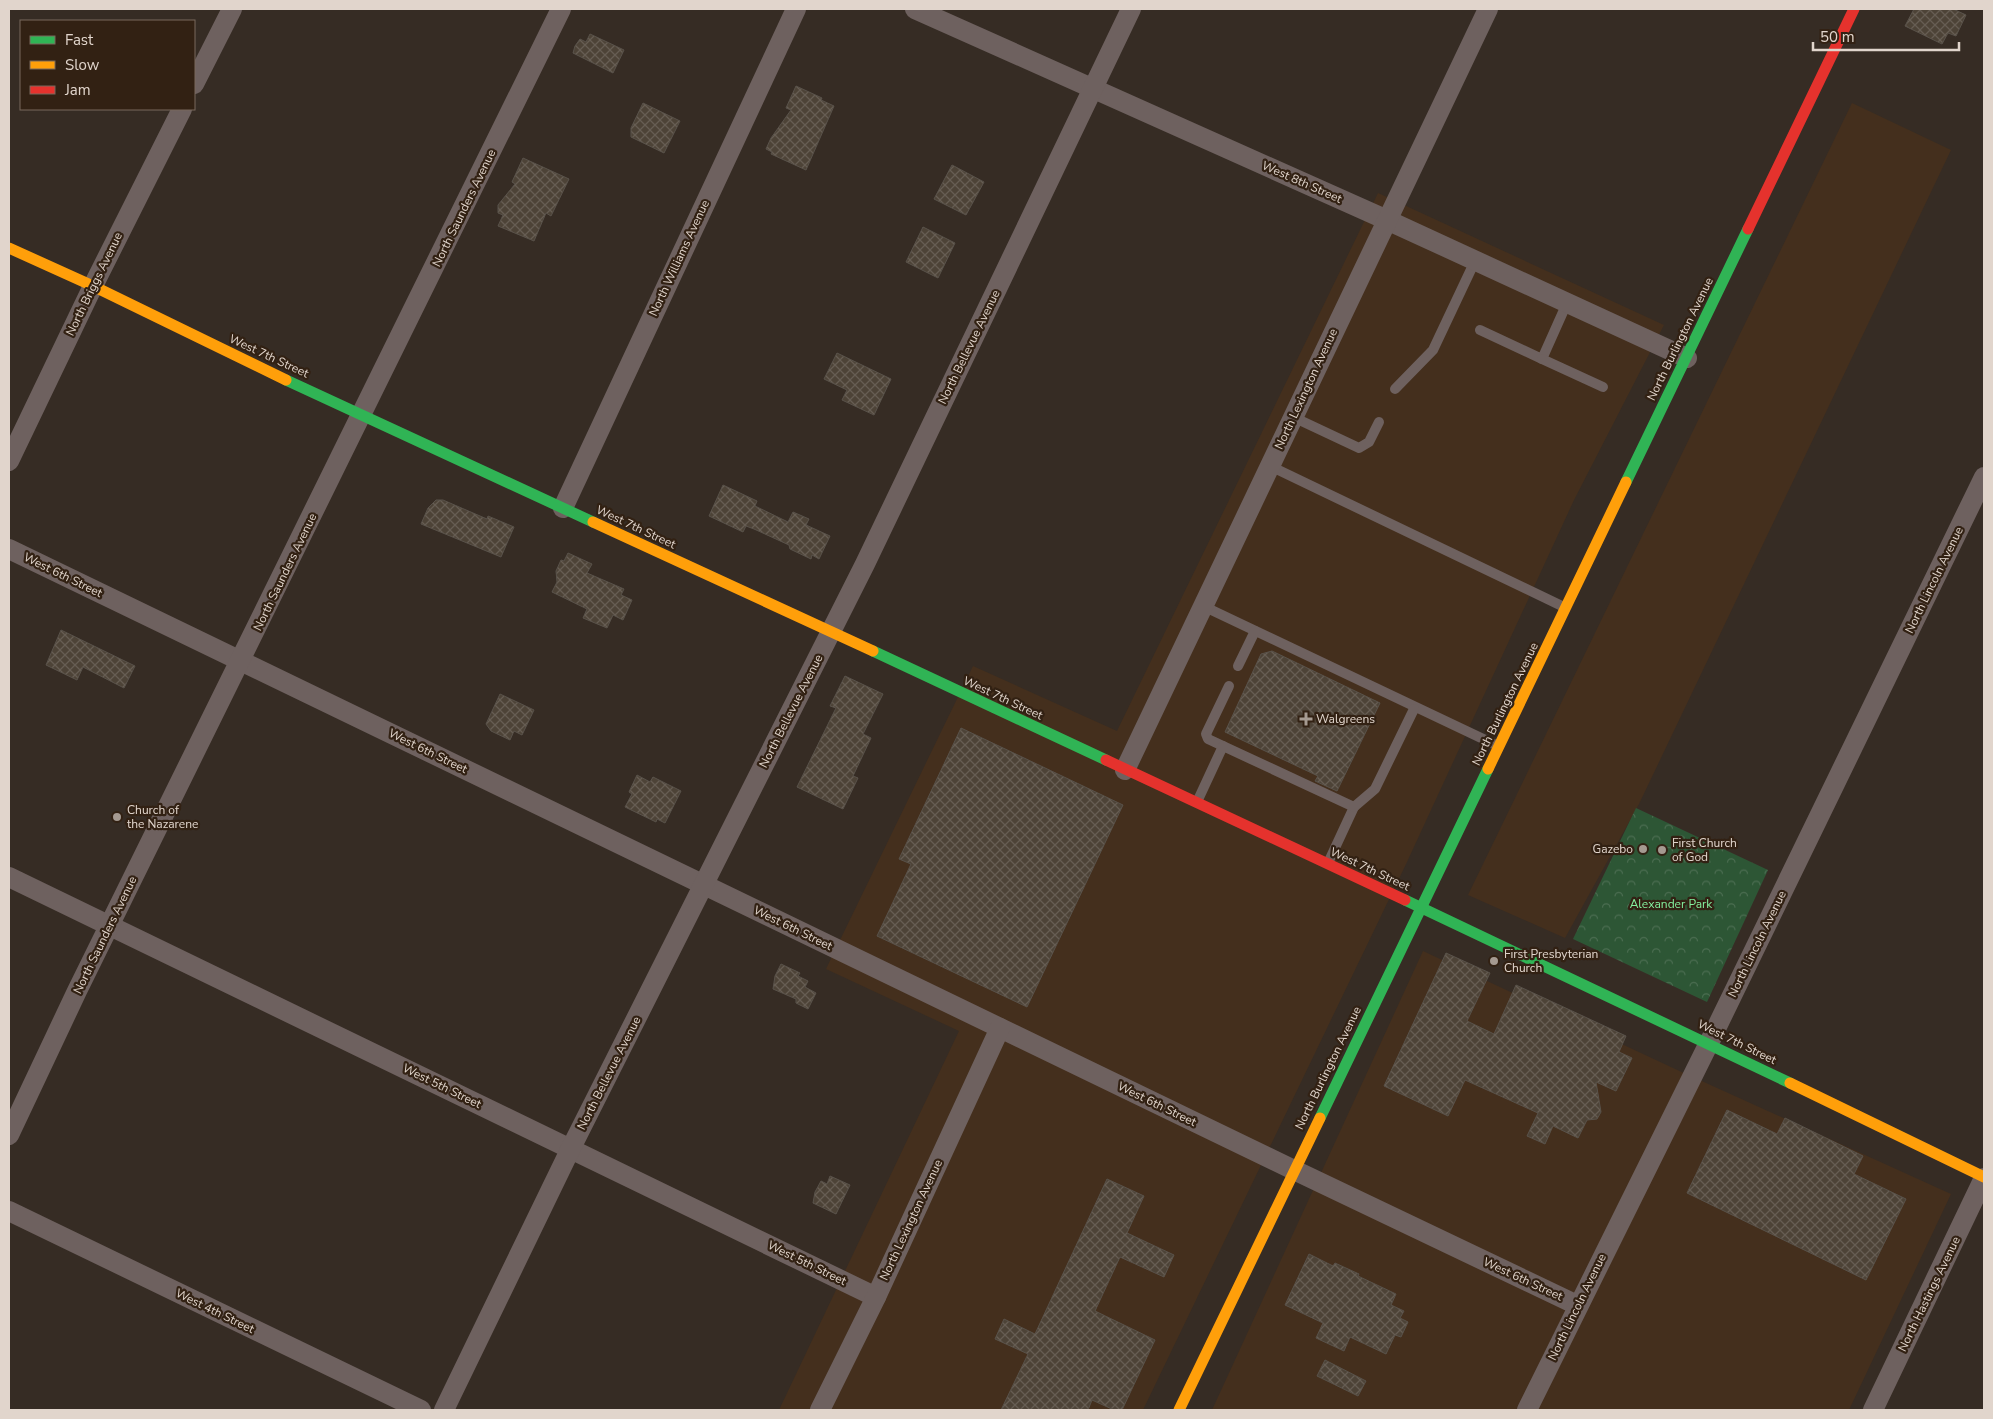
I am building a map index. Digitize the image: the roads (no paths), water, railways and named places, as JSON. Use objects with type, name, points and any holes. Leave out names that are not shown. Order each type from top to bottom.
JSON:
[{"type":"main road","name":"North Burlington Avenue","points":[[1179,1410],[1854,9]]},
{"type":"main road","name":"West 7th Street","points":[[9,248],[93,286],[245,361],[1197,803],[1708,1043],[1984,1178]]},
{"type":"street","points":[[195,82],[232,9]]},
{"type":"street","name":"North Saunders Avenue","points":[[9,1135],[109,927],[561,9]]},
{"type":"street","name":"North Williams Avenue","points":[[563,508],[796,9]]},
{"type":"street","name":"West 8th Street","points":[[915,9],[1387,220],[1687,358]]},
{"type":"street","name":"North Bellevue Avenue","points":[[444,1410],[571,1148],[865,564],[1131,9]]},
{"type":"street","name":"North Lexington Avenue","points":[[1125,770],[1488,9]]},
{"type":"street","name":"North Briggs Avenue","points":[[9,461],[93,286],[181,110]]},
{"type":"street","name":"North Lincoln Avenue","points":[[1527,1410],[1984,477]]},
{"type":"street","name":"West 6th Street","points":[[9,549],[1294,1170],[1578,1305]]},
{"type":"street","name":"West 5th Street","points":[[9,877],[876,1297]]},
{"type":"street","name":"North Lexington Avenue","points":[[820,1410],[876,1297],[1000,1028]]},
{"type":"street","name":"North Hastings Avenue","points":[[1874,1410],[1984,1178]]},
{"type":"street","name":"West 4th Street","points":[[9,1211],[420,1410]]},
{"type":"lane","points":[[1395,389],[1432,350],[1475,261]]},
{"type":"lane","points":[[1542,359],[1567,303]]},
{"type":"lane","points":[[1480,330],[1603,387]]},
{"type":"lane","points":[[1293,417],[1360,448],[1369,442],[1379,422]]},
{"type":"lane","points":[[1270,466],[1566,608]]},
{"type":"lane","points":[[1203,606],[1499,746]]},
{"type":"lane","points":[[1238,666],[1255,631]]},
{"type":"lane","points":[[1229,686],[1206,734],[1208,739],[1354,807]]},
{"type":"lane","points":[[1327,864],[1354,807],[1375,789],[1414,709]]},
{"type":"lane","points":[[1197,803],[1224,746]]},
{"type":"place","name":"Walgreens","points":[[1306,719]]},
{"type":"place","name":"Church of the Nazarene","points":[[117,817]]},
{"type":"place","name":"Gazebo","points":[[1643,849]]},
{"type":"place","name":"First Church of God","points":[[1662,850]]},
{"type":"place","name":"First Presbyterian Church","points":[[1494,961]]},
{"type":"park label","name":"Alexander Park","points":[[1671,904]]}]
